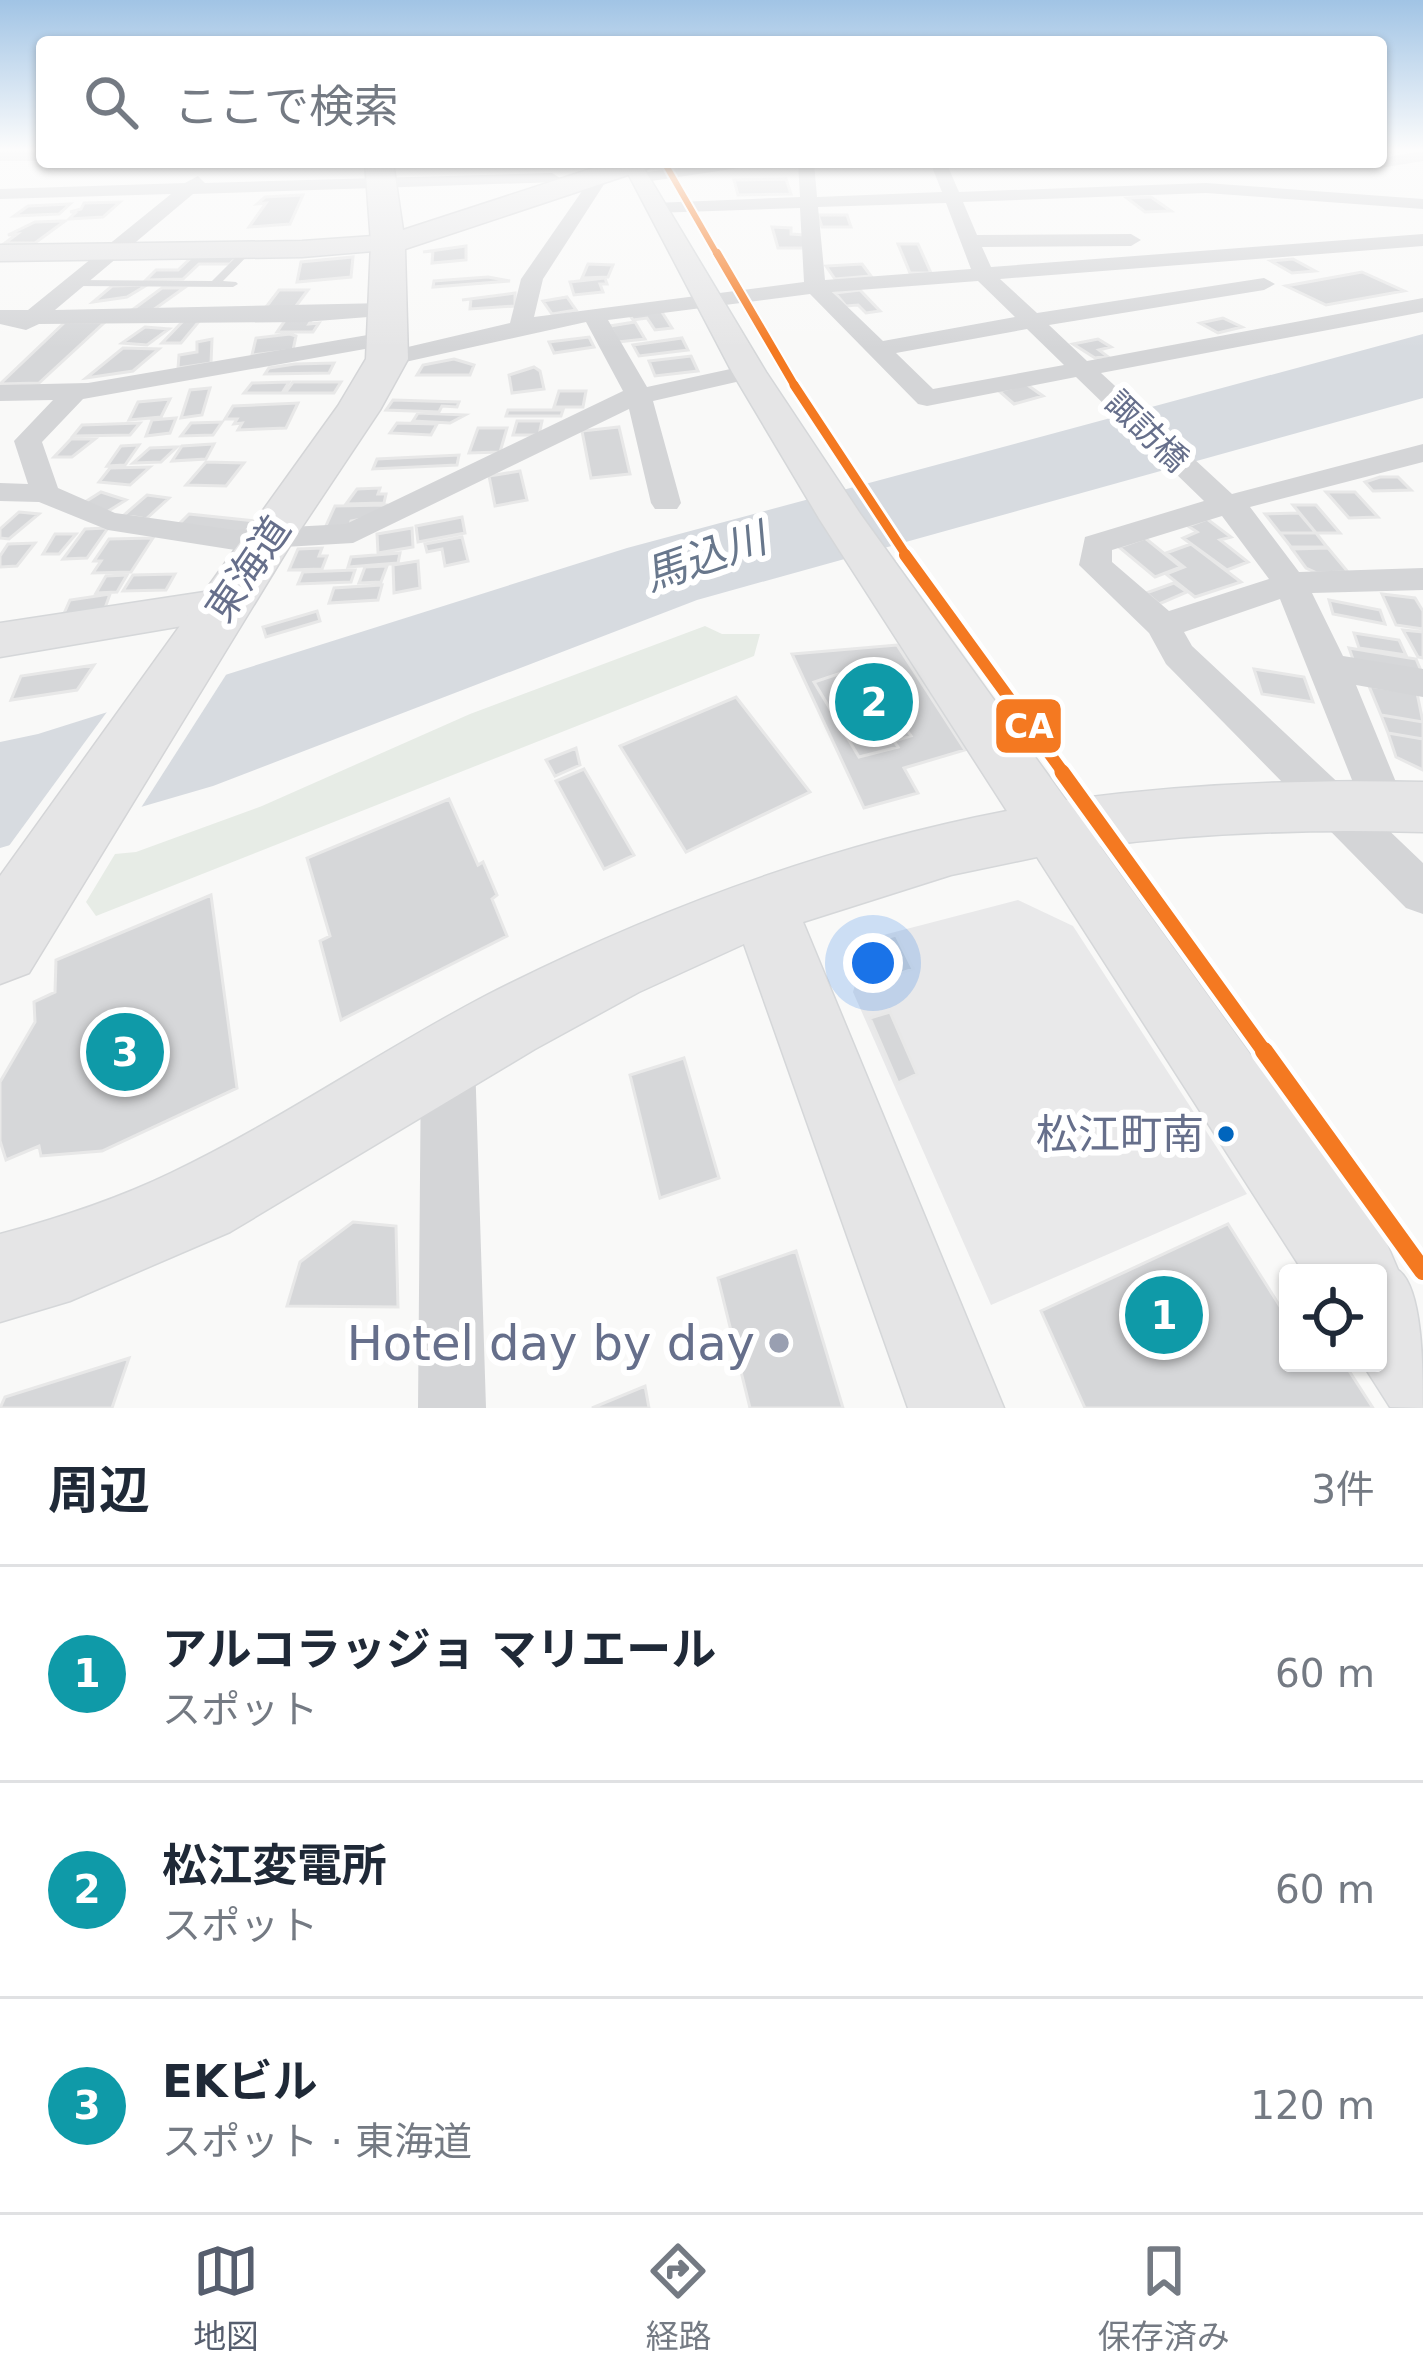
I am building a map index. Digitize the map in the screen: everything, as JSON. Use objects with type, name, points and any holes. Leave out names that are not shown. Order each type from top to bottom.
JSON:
[{"type":"highway","name":"東海道","points":[[0,944],[267,539],[358,410],[386,336],[385,217]]},
{"type":"highway","points":[[388,242],[422,236],[464,217]]},
{"type":"street","points":[[0,345],[155,217]]},
{"type":"street","points":[[520,328],[532,279],[587,217]]},
{"type":"street","points":[[659,217],[805,462],[1349,1264]]},
{"type":"street","points":[[810,217],[814,287],[927,398],[1423,305]]},
{"type":"street","points":[[960,217],[983,275]]},
{"type":"street","points":[[1348,217],[1423,220]]},
{"type":"street","points":[[1120,224],[1137,240]]},
{"type":"street","points":[[969,241],[1234,239],[1239,256],[1264,284],[1324,324]]},
{"type":"street","points":[[0,393],[75,392],[386,336],[520,328],[592,314],[814,287],[1423,240]]},
{"type":"street","points":[[0,253],[248,250],[388,242]]},
{"type":"street","name":"諏訪橋","points":[[983,275],[1219,496],[1293,584],[1379,805]]},
{"type":"street","points":[[207,316],[224,284]]},
{"type":"street","points":[[880,350],[1264,284]]},
{"type":"street","points":[[592,314],[639,395],[666,503]]},
{"type":"street","points":[[0,317],[207,316],[386,336]]},
{"type":"street","points":[[0,492],[44,494],[119,524],[267,539],[353,533],[639,395],[749,372]]},
{"type":"street","points":[[44,494],[44,482],[30,464],[28,441],[75,392]]},
{"type":"street","points":[[1416,464],[1219,496],[1094,548],[1096,565],[1163,626],[1179,655],[1379,805],[1423,893]]},
{"type":"street","points":[[1163,626],[1293,584],[1423,579]]},
{"type":"street","points":[[0,640],[224,605]]},
{"type":"street","points":[[1326,667],[1423,683]]},
{"type":"street","points":[[0,1278],[111,1243],[201,1204],[340,1128],[448,1060],[636,958],[886,865],[1050,825],[1198,807],[1379,805]]},
{"type":"street","points":[[764,908],[956,1408]]},
{"type":"street","points":[[448,1060],[452,1408]]},
{"type":"street","points":[[1387,1320],[1423,1374]]},
{"type":"lane","points":[[75,283],[224,284],[248,250]]},
{"type":"shaded area","points":[[705,626],[722,634],[760,634],[754,656],[96,916],[86,902],[115,854],[136,852],[262,806],[470,714]]},
{"type":"shaded area","points":[[1018,900],[1073,926],[1247,1194],[991,1305],[853,992],[868,939]]},
{"type":"water","name":"馬込川","points":[[1423,334],[1423,398],[697,600],[213,786],[0,848],[0,742],[627,548]]},
{"type":"pier","points":[[231,667],[137,814],[3,854],[112,705]]},
{"type":"building","points":[[256,217],[293,217],[290,224],[249,227]]},
{"type":"building","points":[[819,217],[848,217],[851,227],[822,227]]},
{"type":"building","points":[[65,221],[35,243],[5,243],[17,234],[8,235],[35,222]]},
{"type":"building","points":[[772,227],[805,235],[807,248],[778,248]]},
{"type":"building","points":[[898,244],[918,244],[931,273],[910,273]]},
{"type":"building","points":[[466,246],[466,260],[432,263],[433,251],[423,252]]},
{"type":"building","points":[[239,254],[230,264],[199,264],[183,279],[146,280],[156,270],[178,270],[194,255]]},
{"type":"building","points":[[353,257],[351,277],[297,282],[301,262]]},
{"type":"building","points":[[1293,259],[1315,271],[1292,273],[1271,261]]},
{"type":"building","points":[[588,264],[613,265],[608,277],[582,278]]},
{"type":"building","points":[[862,264],[871,276],[835,279],[826,266]]},
{"type":"building","points":[[1362,272],[1404,291],[1326,305],[1286,286]]},
{"type":"building","points":[[488,277],[510,281],[433,287],[434,281]]},
{"type":"building","points":[[605,278],[607,284],[600,284],[603,292],[574,295],[570,282]]},
{"type":"building","points":[[147,285],[127,297],[93,302],[112,286]]},
{"type":"building","points":[[162,288],[184,288],[149,313],[128,313]]},
{"type":"building","points":[[279,290],[308,290],[293,310],[263,311]]},
{"type":"building","points":[[860,290],[880,311],[866,313],[858,305],[846,306],[835,293]]},
{"type":"building","points":[[515,293],[515,306],[470,309],[471,299],[462,300]]},
{"type":"building","points":[[567,297],[576,310],[552,314],[543,301]]},
{"type":"building","points":[[660,309],[672,328],[655,330],[647,318],[633,320],[629,314]]},
{"type":"building","points":[[1223,318],[1242,327],[1218,333],[1200,323]]},
{"type":"building","points":[[185,319],[201,319],[181,343],[162,343]]},
{"type":"building","points":[[286,319],[319,323],[313,332],[277,332]]},
{"type":"building","points":[[65,322],[105,322],[39,383],[0,384]]},
{"type":"building","points":[[635,322],[645,339],[618,342],[610,326]]},
{"type":"building","points":[[145,327],[169,329],[147,345],[122,343]]},
{"type":"building","points":[[296,336],[293,350],[252,355],[256,338]]},
{"type":"building","points":[[589,337],[594,347],[554,353],[549,342]]},
{"type":"building","points":[[682,338],[688,350],[639,356],[633,345]]},
{"type":"building","points":[[212,339],[211,363],[178,368],[179,355],[197,352],[197,342]]},
{"type":"building","points":[[1098,339],[1111,347],[1099,350],[1107,356],[1095,358],[1073,344]]},
{"type":"building","points":[[123,348],[159,349],[133,371],[86,378]]},
{"type":"building","points":[[691,356],[698,371],[655,376],[649,361]]},
{"type":"building","points":[[454,359],[474,365],[470,375],[417,375],[423,365]]},
{"type":"building","points":[[334,363],[329,373],[265,374],[269,368]]},
{"type":"building","points":[[534,367],[540,371],[544,389],[512,393],[509,375]]},
{"type":"building","points":[[289,382],[282,393],[244,393],[252,383]]},
{"type":"building","points":[[293,382],[341,382],[334,393],[285,393]]},
{"type":"building","points":[[1026,384],[1043,396],[1014,404],[999,391]]},
{"type":"building","points":[[210,388],[202,415],[181,418],[190,390]]},
{"type":"building","points":[[559,391],[586,391],[583,407],[554,407]]},
{"type":"building","points":[[170,399],[161,417],[129,420],[138,402]]},
{"type":"building","points":[[393,400],[459,402],[457,407],[442,406],[439,412],[386,410]]},
{"type":"building","points":[[298,403],[286,428],[238,430],[242,423],[225,419],[233,406]]},
{"type":"building","points":[[508,410],[563,410],[561,416],[506,416]]},
{"type":"building","points":[[418,413],[465,415],[450,423],[413,421]]},
{"type":"building","points":[[176,418],[170,433],[146,436],[152,420]]},
{"type":"building","points":[[517,421],[542,421],[539,435],[513,435]]},
{"type":"building","points":[[222,422],[213,435],[181,436],[191,423]]},
{"type":"building","points":[[140,423],[130,435],[73,436],[82,425]]},
{"type":"building","points":[[397,423],[437,424],[431,435],[390,433]]},
{"type":"building","points":[[619,427],[630,474],[591,478],[582,431]]},
{"type":"building","points":[[478,428],[507,428],[500,452],[469,453]]},
{"type":"building","points":[[71,439],[95,439],[72,457],[54,457]]},
{"type":"building","points":[[214,444],[206,459],[172,461],[182,446]]},
{"type":"building","points":[[139,445],[125,465],[107,466],[121,446]]},
{"type":"building","points":[[177,447],[161,462],[133,463],[150,448]]},
{"type":"building","points":[[459,455],[457,465],[373,469],[377,459]]},
{"type":"building","points":[[206,462],[244,463],[226,486],[186,485]]},
{"type":"building","points":[[150,467],[130,485],[99,482],[110,468]]},
{"type":"building","points":[[520,471],[527,500],[495,506],[489,476]]},
{"type":"building","points":[[1398,477],[1411,490],[1373,491],[1365,482]]},
{"type":"building","points":[[380,488],[378,494],[386,494],[384,503],[346,504],[357,489]]},
{"type":"building","points":[[101,492],[126,500],[102,515],[77,507]]},
{"type":"building","points":[[1326,492],[1355,492],[1378,517],[1349,518]]},
{"type":"building","points":[[147,495],[169,498],[146,519],[124,515]]},
{"type":"building","points":[[386,505],[382,515],[351,521],[349,527],[325,528],[335,506]]},
{"type":"building","points":[[1293,505],[1316,505],[1340,533],[1316,533]]},
{"type":"building","points":[[19,512],[39,514],[9,539],[0,538],[0,529]]},
{"type":"building","points":[[1299,513],[1316,533],[1280,533],[1265,514]]},
{"type":"building","points":[[189,514],[255,521],[243,534],[177,526]]},
{"type":"building","points":[[462,517],[465,533],[418,542],[416,526]]},
{"type":"building","points":[[1207,519],[1231,537],[1220,540],[1248,562],[1227,570],[1183,538],[1197,532],[1188,526]]},
{"type":"building","points":[[108,528],[87,558],[63,559],[85,529]]},
{"type":"building","points":[[412,528],[413,547],[378,553],[377,534]]},
{"type":"building","points":[[1280,533],[1316,533],[1327,547],[1291,547]]},
{"type":"building","points":[[55,534],[76,534],[59,554],[43,554]]},
{"type":"building","points":[[462,537],[468,561],[445,566],[442,549],[427,552],[425,544]]},
{"type":"building","points":[[153,538],[131,572],[93,573],[101,561],[94,561],[109,539]]},
{"type":"building","points":[[1145,538],[1181,567],[1155,577],[1119,547]]},
{"type":"building","points":[[35,543],[17,566],[0,567],[0,556],[8,544]]},
{"type":"building","points":[[1191,544],[1241,582],[1195,597],[1166,574],[1184,567],[1166,553]]},
{"type":"building","points":[[322,548],[319,556],[327,556],[322,569],[289,570],[298,549]]},
{"type":"building","points":[[1328,548],[1348,572],[1317,573],[1306,568],[1292,549]]},
{"type":"building","points":[[400,553],[398,563],[348,567],[351,557]]},
{"type":"building","points":[[418,561],[420,588],[394,593],[393,565]]},
{"type":"building","points":[[387,566],[381,582],[359,583],[365,567]]},
{"type":"building","points":[[355,570],[351,582],[298,584],[303,572]]},
{"type":"building","points":[[175,574],[166,590],[123,591],[133,575]]},
{"type":"building","points":[[127,575],[117,592],[96,593],[106,576]]},
{"type":"building","points":[[1174,583],[1187,592],[1159,604],[1146,593]]},
{"type":"building","points":[[382,585],[378,600],[329,603],[334,588]]},
{"type":"building","points":[[110,594],[104,611],[62,618],[70,600]]},
{"type":"building","points":[[1382,594],[1415,598],[1423,611],[1423,629],[1396,625]]},
{"type":"building","points":[[1329,600],[1380,610],[1385,624],[1333,614]]},
{"type":"building","points":[[317,611],[320,621],[266,637],[263,627]]},
{"type":"building","points":[[1403,630],[1423,632],[1423,658],[1418,657]]},
{"type":"building","points":[[1354,633],[1399,640],[1406,655],[1359,648]]},
{"type":"building","points":[[897,645],[965,750],[904,768],[918,793],[864,808],[792,654]]},
{"type":"building","points":[[1349,648],[1416,659],[1422,673],[1354,662]]},
{"type":"building","points":[[94,665],[77,690],[11,700],[21,676]]},
{"type":"building","points":[[1254,669],[1304,677],[1313,702],[1262,694]]},
{"type":"building","points":[[847,671],[854,680],[869,676],[911,736],[894,741],[898,747],[859,757],[814,682]]},
{"type":"building","points":[[1369,686],[1417,693],[1423,722],[1381,715]]},
{"type":"building","points":[[736,697],[810,792],[686,852],[620,746]]},
{"type":"building","points":[[1381,715],[1423,722],[1423,739],[1388,733]]},
{"type":"building","points":[[1388,733],[1423,739],[1423,770],[1396,757]]},
{"type":"building","points":[[576,748],[580,765],[555,776],[546,760]]},
{"type":"building","points":[[584,769],[634,855],[604,869],[556,781]]},
{"type":"building","points":[[449,799],[497,895],[492,899],[507,936],[341,1020],[320,941],[330,936],[307,858]]},
{"type":"building","points":[[211,895],[237,1088],[102,1151],[41,1156],[39,1146],[6,1160],[0,1141],[0,1082],[35,1022],[34,1002],[55,992],[56,960]]},
{"type":"building","points":[[896,935],[913,969],[857,989],[872,942]]},
{"type":"building","points":[[890,1012],[917,1074],[898,1083],[870,1018]]},
{"type":"building","points":[[684,1058],[719,1178],[660,1198],[630,1075]]},
{"type":"building","points":[[353,1222],[396,1226],[398,1307],[287,1306],[300,1262]]},
{"type":"building","points":[[1228,1224],[1279,1305],[1279,1372],[1350,1372],[1373,1408],[1085,1408],[1041,1311]]},
{"type":"building","name":"Hotel day by day","points":[[796,1251],[843,1408],[750,1408],[718,1278]]},
{"type":"building","points":[[129,1358],[112,1408],[0,1408],[5,1397]]},
{"type":"building","points":[[645,1386],[649,1408],[592,1408]]},
{"type":"transit line","name":"CA","points":[[696,217],[877,516],[1423,1271]]},
{"type":"place","name":"松江変電所","points":[[874,702]]},
{"type":"place","name":"EKビル","points":[[125,1052]]},
{"type":"place","name":"松江町南","points":[[1226,1134]]},
{"type":"place","name":"アルコラッジョ マリエール","points":[[1164,1315]]},
{"type":"place","name":"Hotel day by day","points":[[779,1343]]}]
